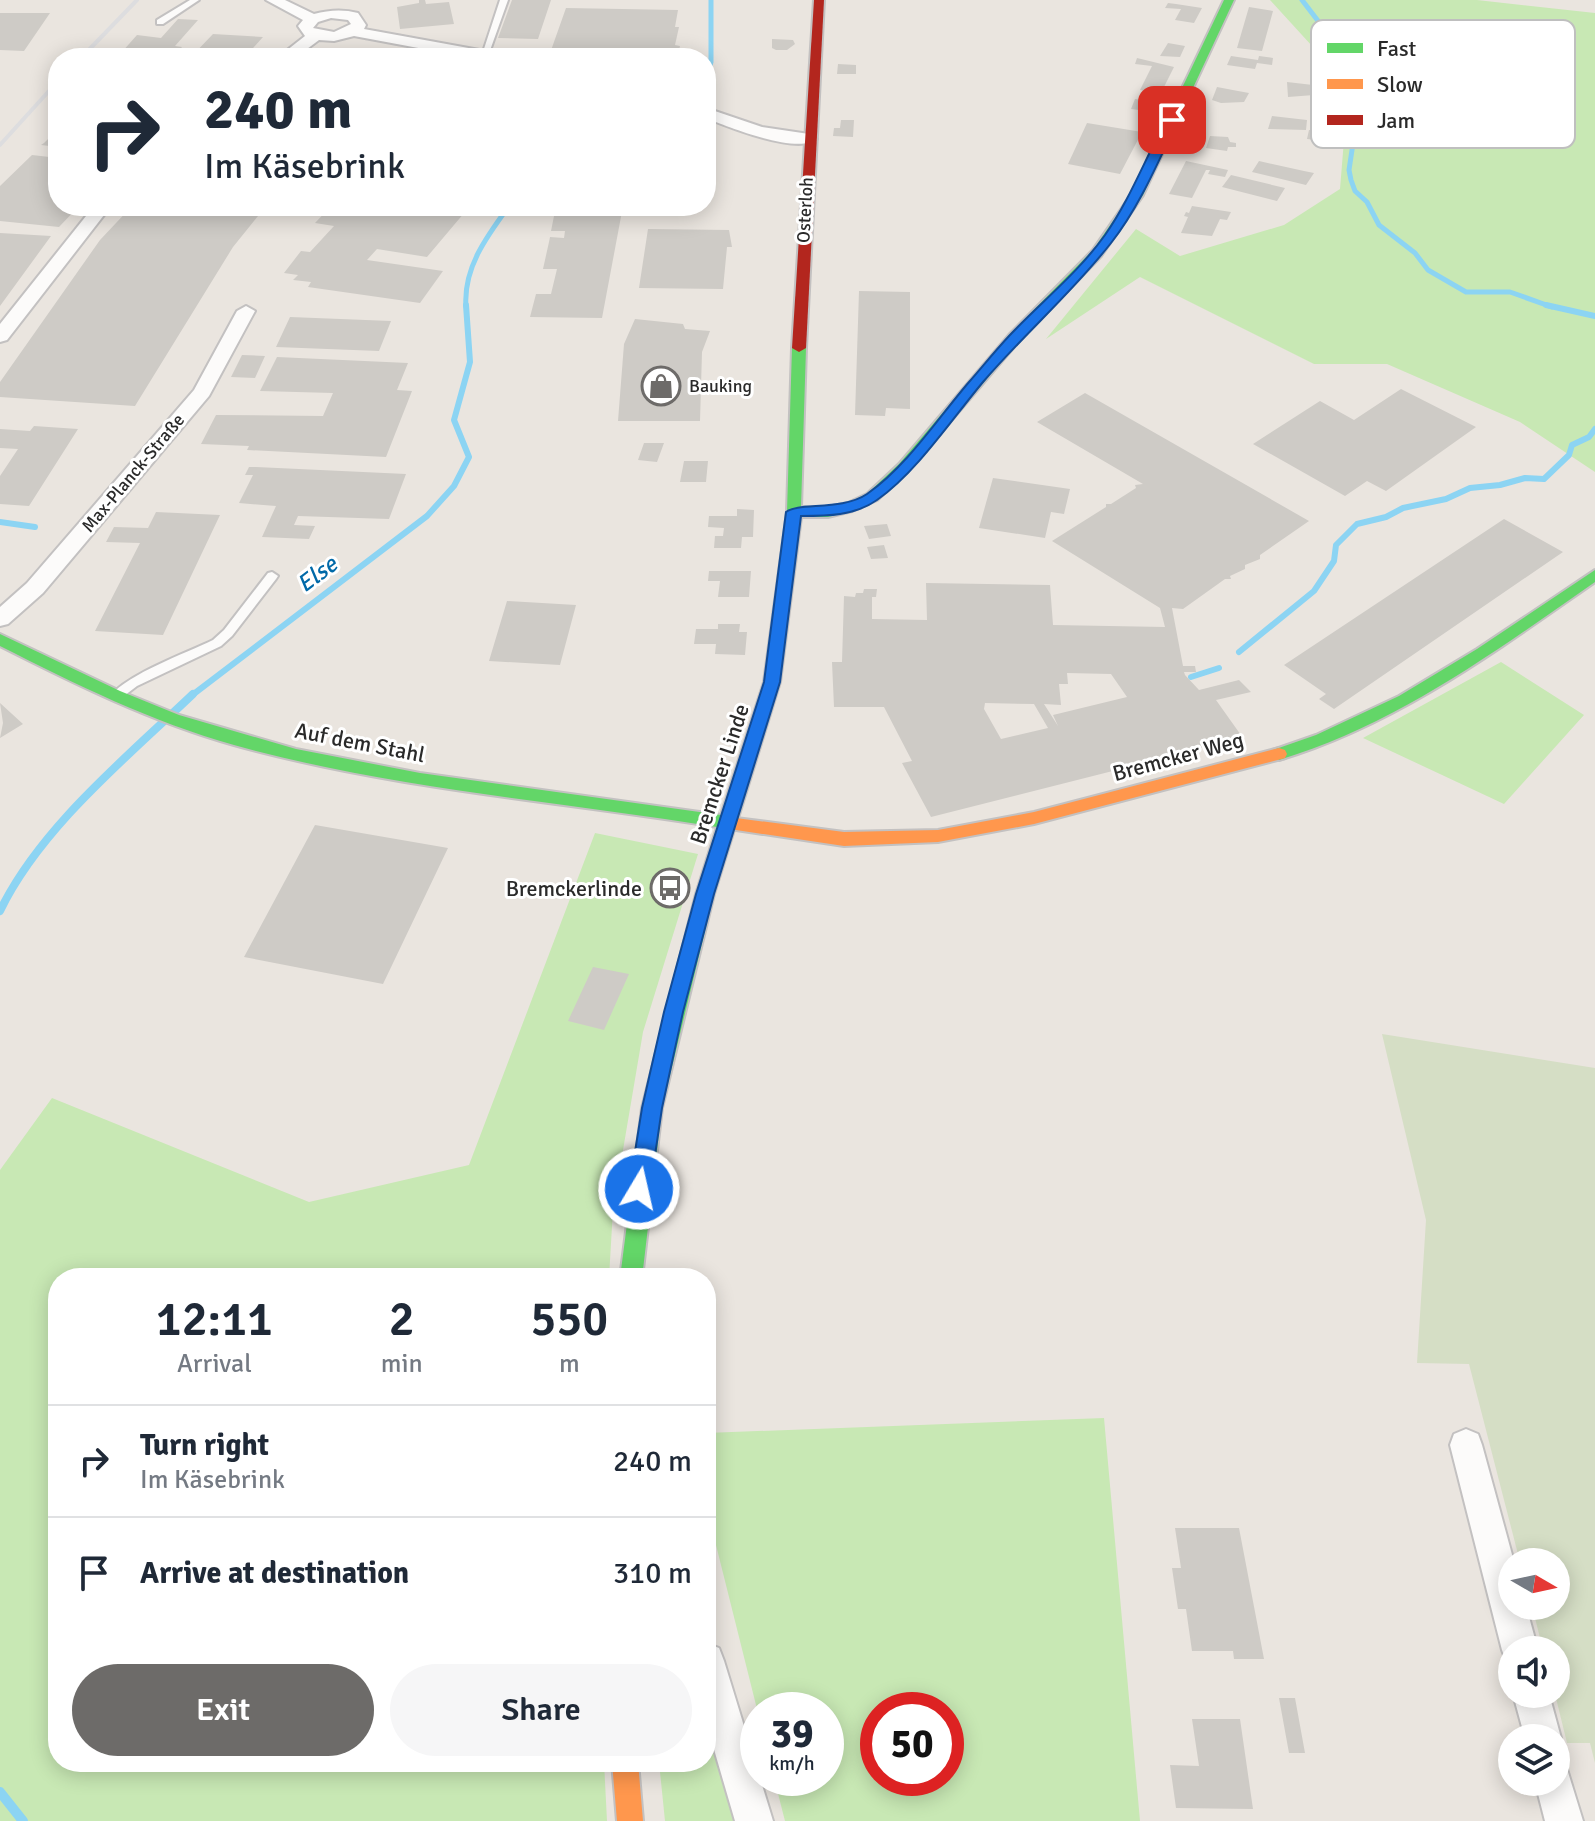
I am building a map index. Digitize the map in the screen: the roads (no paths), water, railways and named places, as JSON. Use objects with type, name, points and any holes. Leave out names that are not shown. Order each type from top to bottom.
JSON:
[{"type":"street","points":[[273,0],[313,19]]},
{"type":"street","points":[[347,14],[364,0]]},
{"type":"street","name":"Osterloh","points":[[795,420],[809,131],[819,0]]},
{"type":"street","points":[[794,512],[828,512],[852,507],[872,497],[904,467],[1014,338],[1097,253],[1137,195],[1229,0]]},
{"type":"street","points":[[353,31],[360,21],[347,14],[330,14],[313,19],[305,26],[309,33],[316,35],[335,37],[353,31],[443,48]]},
{"type":"street","points":[[298,48],[316,35]]},
{"type":"street","points":[[716,117],[785,139],[809,131]]},
{"type":"street","points":[[0,336],[95,216]]},
{"type":"street","name":"Max-Planck-Straße","points":[[0,619],[35,588],[202,392],[246,311]]},
{"type":"street","name":"Bremcker Linde","points":[[632,1268],[652,1108],[705,894],[772,682],[794,512],[795,420]]},
{"type":"street","name":"Bremcker Weg","points":[[729,822],[782,832],[860,838],[910,839],[976,831],[1273,756],[1352,728],[1396,705],[1595,575]]},
{"type":"street","name":"Auf dem Stahl","points":[[0,639],[116,696],[236,740],[372,771],[729,822]]},
{"type":"street","points":[[1466,1445],[1516,1636]]},
{"type":"street","points":[[716,1694],[754,1821]]},
{"type":"street","points":[[626,1772],[630,1821]]},
{"type":"street","points":[[1558,1796],[1564,1821]]},
{"type":"lane","points":[[160,22],[195,0]]},
{"type":"lane","points":[[492,48],[504,0]]},
{"type":"lane","points":[[116,696],[141,679],[217,643],[272,576]]},
{"type":"waterway","name":"Else","points":[[711,0],[711,48]]},
{"type":"waterway","points":[[1302,0],[1317,20]]},
{"type":"waterway","points":[[1352,148],[1349,170],[1355,191],[1367,202],[1379,225],[1415,253],[1428,270],[1466,292],[1510,292],[1547,305]]},
{"type":"waterway","name":"Else","points":[[466,305],[472,266],[502,216]]},
{"type":"waterway","name":"Else","points":[[191,696],[427,516],[454,486],[469,457],[454,420],[470,362],[466,305]]},
{"type":"waterway","points":[[1547,305],[1595,316]]},
{"type":"waterway","points":[[1547,305],[1552,307]]},
{"type":"waterway","points":[[1239,652],[1314,591],[1334,561],[1336,545],[1357,524],[1386,517],[1403,508],[1446,499],[1470,488],[1500,485],[1525,478],[1544,479],[1569,455],[1572,445],[1589,437],[1595,429]]},
{"type":"waterway","points":[[0,522],[35,527]]},
{"type":"waterway","points":[[1191,677],[1219,668]]},
{"type":"waterway","name":"Else","points":[[0,911],[17,880],[61,822],[113,768],[193,694]]},
{"type":"waterway","name":"Else","points":[[0,1792],[23,1821]]},
{"type":"railway","points":[[91,48],[137,0]]},
{"type":"railway","points":[[0,145],[48,92]]},
{"type":"place","name":"Bauking","points":[[661,386]]},
{"type":"place","name":"Bremckerlinde","points":[[670,888]]}]
